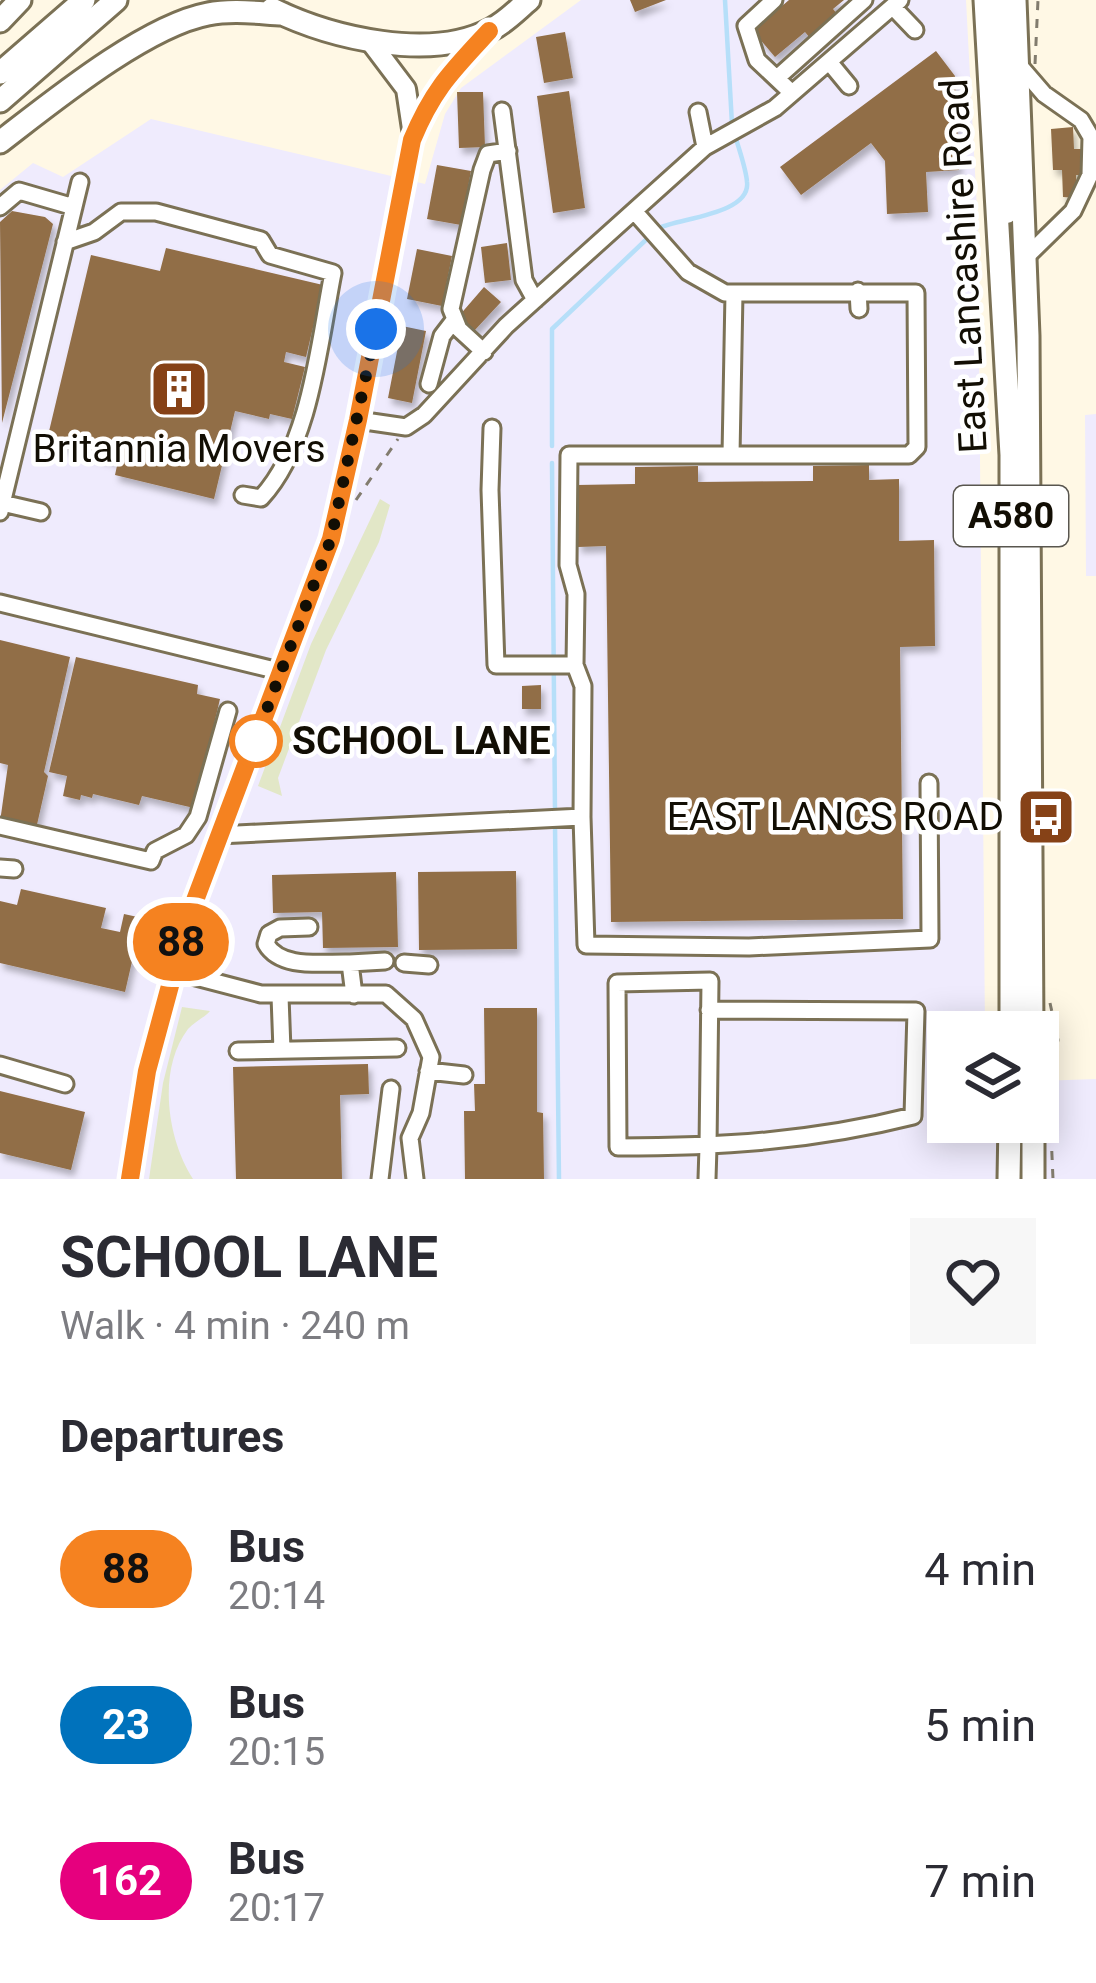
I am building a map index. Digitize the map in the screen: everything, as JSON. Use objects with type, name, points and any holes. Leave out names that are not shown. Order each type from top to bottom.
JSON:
[{"type":"highway","points":[[0,21],[20,0]]},
{"type":"highway","points":[[0,73],[84,0]]},
{"type":"highway","points":[[0,101],[116,0]]},
{"type":"highway","points":[[256,0],[284,14],[369,40],[430,46],[489,31],[529,0]]},
{"type":"highway","name":"East Lancashire Road","points":[[981,0],[984,91],[992,121],[1003,273],[1011,479],[1011,1011]]},
{"type":"highway","name":"East Lancashire Road","points":[[1016,0],[1027,70],[1032,1011]]},
{"type":"highway","points":[[0,142],[59,97],[181,22],[224,11],[284,14]]},
{"type":"highway","points":[[1009,1179],[1010,1143]]},
{"type":"highway","points":[[1033,1143],[1033,1179]]},
{"type":"main road","points":[[1000,0],[1008,236],[1003,273]]},
{"type":"main road","points":[[412,140],[443,79],[489,31]]},
{"type":"main road","points":[[130,1179],[147,1071],[173,971],[218,835],[315,587],[358,420],[412,140],[412,107],[406,89],[369,40]]},
{"type":"street","points":[[774,0],[746,26],[758,60],[792,92]]},
{"type":"street","points":[[777,78],[865,0]]},
{"type":"street","points":[[358,420],[406,427],[424,415],[535,300],[705,147],[775,108],[896,3],[915,30]]},
{"type":"street","points":[[830,63],[849,86]]},
{"type":"street","points":[[1026,257],[1073,211],[1090,176],[1091,137],[1081,119],[1044,94],[1027,70]]},
{"type":"street","points":[[502,112],[524,280],[535,300]]},
{"type":"street","points":[[698,112],[705,147]]},
{"type":"street","points":[[484,352],[458,329],[451,309],[482,170],[488,154],[508,151]]},
{"type":"street","points":[[41,512],[1,507],[4,474],[80,182]]},
{"type":"street","points":[[0,207],[19,191],[74,207]]},
{"type":"street","points":[[560,665],[576,594],[568,565],[569,455],[909,454],[917,447],[918,297],[911,291],[725,293],[688,272],[634,211]]},
{"type":"street","points":[[65,242],[94,232],[121,212],[156,212],[261,240],[270,255],[333,273],[305,410],[292,450],[277,481],[261,498],[243,495]]},
{"type":"street","points":[[859,291],[859,309]]},
{"type":"street","points":[[731,455],[734,293]]},
{"type":"street","points":[[429,383],[442,337],[455,319]]},
{"type":"street","points":[[492,428],[496,665],[560,665],[583,686],[586,945],[749,946],[930,939],[929,783]]},
{"type":"street","points":[[860,436],[860,454]]},
{"type":"street","points":[[0,603],[283,672]]},
{"type":"street","points":[[0,826],[152,861],[154,851],[186,835],[198,817],[227,711]]},
{"type":"street","points":[[218,835],[582,817]]},
{"type":"street","points":[[309,927],[280,928],[269,934],[266,944],[271,953],[294,962],[385,961]]},
{"type":"street","points":[[350,963],[355,995]]},
{"type":"street","points":[[404,964],[429,965]]},
{"type":"street","points":[[173,971],[280,996],[386,994],[415,1019],[430,1057],[422,1113],[410,1138],[415,1179]]},
{"type":"street","points":[[707,1179],[708,1147],[710,982],[617,983],[619,1147],[708,1147],[847,1133],[913,1116],[916,1011],[710,1010]]},
{"type":"street","points":[[280,996],[282,1050]]},
{"type":"street","points":[[238,1051],[397,1048]]},
{"type":"street","points":[[0,1065],[64,1084]]},
{"type":"street","points":[[428,1072],[464,1075]]},
{"type":"street","points":[[380,1179],[391,1089]]},
{"type":"path","points":[[1027,70],[1038,0]]},
{"type":"path","points":[[341,500],[354,502],[406,427]]},
{"type":"shaded area","points":[[581,0],[966,0],[978,229],[985,1011],[927,1011],[927,1143],[1059,1143],[1059,1080],[1096,1079],[1096,1179],[0,1179],[0,190],[33,163],[63,177],[151,119],[425,184],[445,114],[461,88]]},
{"type":"shaded area","points":[[1096,414],[1096,576],[1086,576],[1085,415]]},
{"type":"green space","points":[[380,499],[390,505],[379,542],[326,650],[278,778],[282,796],[258,786],[311,644]]},
{"type":"green space","points":[[182,1007],[210,1011],[188,1029],[178,1046],[169,1084],[172,1125],[193,1179],[149,1179],[163,1083]]},
{"type":"building","points":[[630,0],[666,0],[635,12]]},
{"type":"building","points":[[789,0],[844,0],[833,9],[843,21],[815,44],[805,32],[775,57],[753,31]]},
{"type":"building","points":[[565,32],[573,78],[544,83],[536,37]]},
{"type":"building","points":[[936,51],[955,76],[959,170],[926,172],[928,212],[887,214],[885,161],[871,143],[801,195],[780,167]]},
{"type":"building","points":[[569,91],[585,208],[553,213],[537,96]]},
{"type":"building","points":[[457,92],[483,92],[485,147],[459,148]]},
{"type":"building","points":[[1073,127],[1074,149],[1083,149],[1084,162],[1076,175],[1077,198],[1063,197],[1062,170],[1053,170],[1051,129]]},
{"type":"building","points":[[437,165],[471,171],[461,225],[427,219]]},
{"type":"building","points":[[12,211],[45,217],[53,224],[2,423],[0,222]]},
{"type":"building","points":[[507,243],[511,280],[485,283],[481,247]]},
{"type":"building","name":"Britannia Movers","points":[[166,248],[323,285],[306,357],[286,352],[284,362],[305,367],[292,419],[235,411],[214,499],[115,475],[118,461],[46,444],[91,255],[160,271]]},
{"type":"building","points":[[417,249],[452,256],[442,306],[407,299]]},
{"type":"building","points":[[484,287],[501,302],[474,331],[458,317]]},
{"type":"building","points":[[402,326],[426,331],[412,403],[388,398]]},
{"type":"building","points":[[869,465],[869,480],[899,479],[899,541],[934,540],[935,646],[900,647],[903,919],[611,922],[606,546],[578,547],[577,485],[635,484],[635,467],[698,466],[698,482],[813,481],[813,466]]},
{"type":"building","points":[[0,640],[70,657],[36,829],[0,822],[8,765],[0,763]]},
{"type":"building","points":[[76,657],[198,685],[197,694],[220,699],[194,808],[142,796],[139,805],[93,794],[92,798],[81,795],[80,800],[63,796],[67,776],[49,772]]},
{"type":"building","points":[[541,685],[541,709],[522,709],[522,686]]},
{"type":"building","points":[[520,724],[529,724],[529,756],[520,756]]},
{"type":"building","points":[[516,871],[517,949],[419,950],[418,872]]},
{"type":"building","points":[[396,872],[398,947],[323,948],[322,912],[273,913],[272,875]]},
{"type":"building","points":[[21,889],[106,908],[101,928],[120,932],[124,914],[142,918],[125,992],[0,963],[0,901],[17,905]]},
{"type":"building","points":[[484,1008],[537,1008],[537,1112],[543,1113],[544,1179],[465,1179],[464,1111],[475,1111],[474,1084],[485,1084]]},
{"type":"building","points":[[368,1064],[369,1094],[340,1095],[342,1179],[236,1179],[233,1067]]},
{"type":"building","points":[[0,1091],[85,1112],[71,1170],[0,1153]]},
{"type":"waterway","points":[[725,0],[732,124]]},
{"type":"waterway","points":[[659,228],[726,208],[745,193],[747,182],[735,135]]},
{"type":"waterway","points":[[552,446],[552,329],[650,236]]},
{"type":"waterway","points":[[552,463],[555,813]]},
{"type":"waterway","points":[[555,825],[559,1179]]},
{"type":"bus line","name":"88","points":[[130,1179],[147,1071],[188,919],[331,539],[412,140],[443,79],[489,31]]},
{"type":"place","name":"Britannia Movers","points":[[179,389]]},
{"type":"place","name":"SCHOOL LANE","points":[[256,741]]},
{"type":"place","name":"EAST LANCS ROAD","points":[[1046,817]]},
{"type":"route","points":[[256,741],[250,754],[331,539],[376,329]]}]
